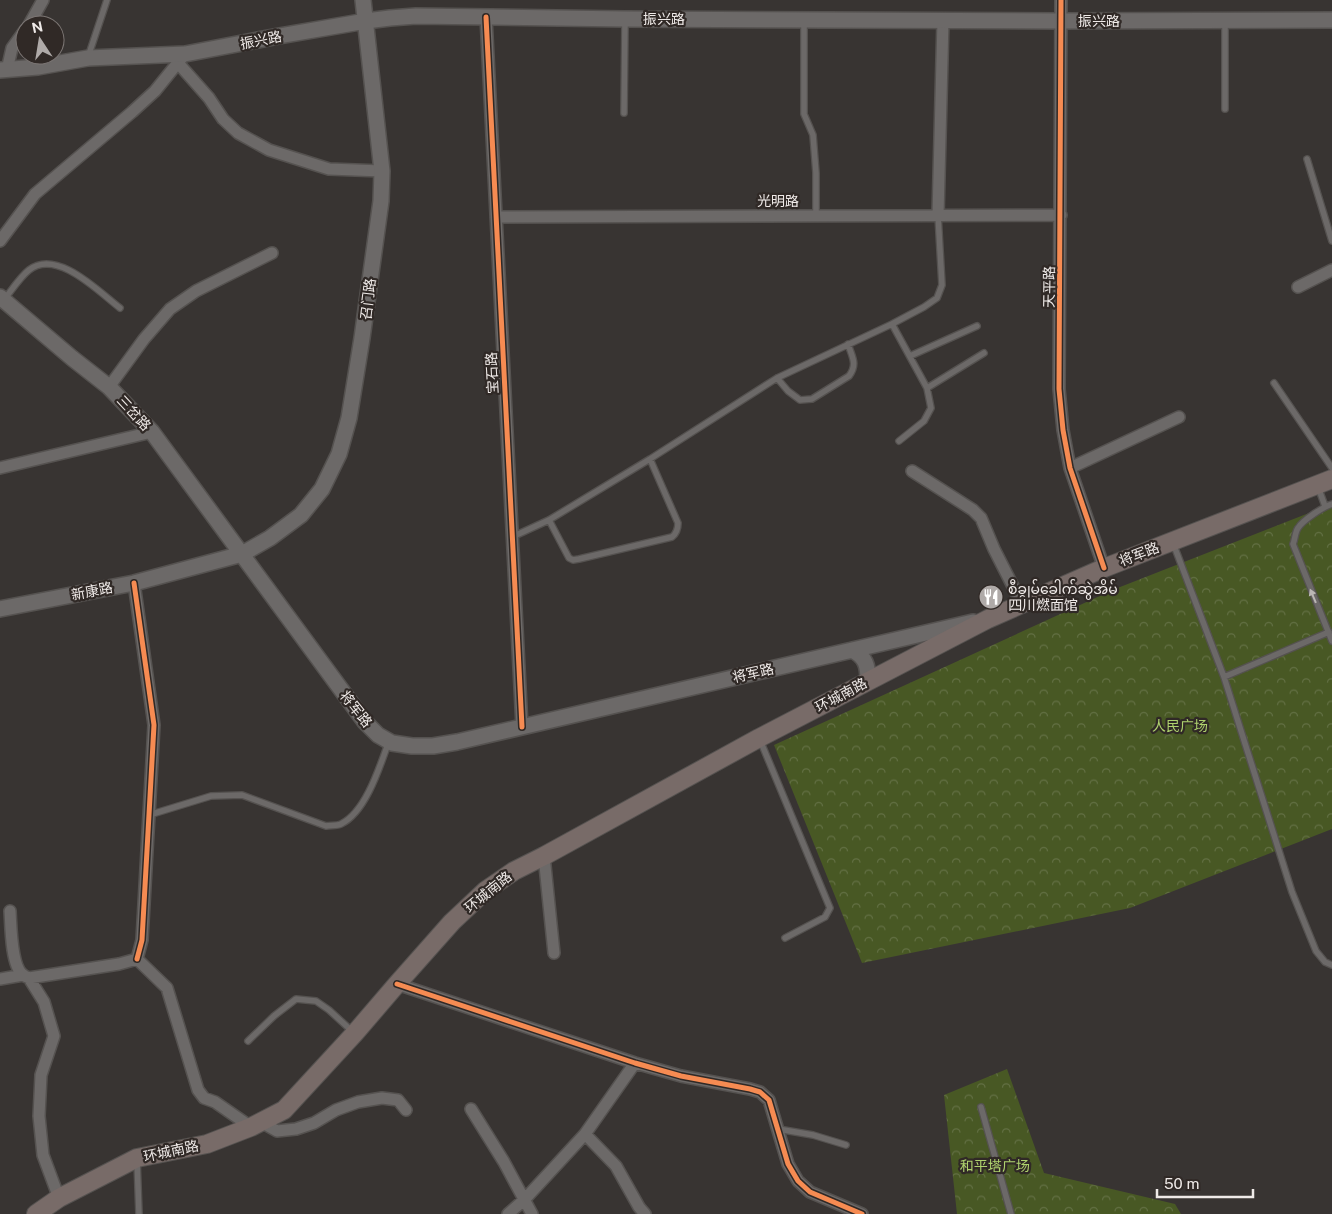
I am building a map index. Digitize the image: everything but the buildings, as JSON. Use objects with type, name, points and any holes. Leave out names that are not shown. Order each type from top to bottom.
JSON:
[{"type":"main road","name":"召门路","points":[[242,554],[270,538],[301,515],[322,489],[340,454],[349,418],[381,202],[382,171],[366,21],[362,0]]},
{"type":"main road","name":"振兴路","points":[[4,70],[38,67],[88,58],[182,58],[279,36],[366,21],[416,16],[804,20],[1332,20]]},
{"type":"main road","name":"三岔路","points":[[2,298],[109,387],[152,432],[242,554]]},
{"type":"main road","name":"将军路","points":[[242,554],[364,722],[378,735],[392,743],[412,746],[433,746],[988,619],[1104,568],[1325,482]]},
{"type":"main road","name":"新康路","points":[[0,609],[134,583],[242,554]]},
{"type":"main road","name":"环城南路","points":[[36,1214],[59,1198],[137,1158],[207,1144],[284,1110],[355,1034],[396,984],[452,922],[485,891],[514,871],[759,738],[988,619]]},
{"type":"main road","points":[[852,650],[861,655],[865,661],[868,681]]},
{"type":"street","points":[[35,15],[43,0]]},
{"type":"street","name":"天平路","points":[[1061,0],[1059,389],[1063,430],[1070,468],[1104,568]]},
{"type":"street","name":"宝石路","points":[[486,17],[522,727]]},
{"type":"street","points":[[938,215],[943,20]]},
{"type":"street","points":[[4,70],[15,44]]},
{"type":"street","points":[[0,241],[35,194],[155,91],[182,58],[223,119],[238,134],[269,150],[329,169],[382,171]]},
{"type":"street","name":"光明路","points":[[496,217],[1061,215]]},
{"type":"street","points":[[109,387],[144,339],[170,309],[196,291],[272,253]]},
{"type":"street","points":[[1298,287],[1332,270]]},
{"type":"street","points":[[1070,468],[1179,417]]},
{"type":"street","points":[[0,468],[152,432]]},
{"type":"street","points":[[912,471],[972,510],[981,518],[994,549],[1022,604]]},
{"type":"street","points":[[134,583],[154,726],[142,940],[137,959]]},
{"type":"street","points":[[544,856],[554,953]]},
{"type":"street","points":[[10,910],[14,960],[44,1002],[54,1036],[41,1075],[40,1116],[43,1155],[59,1198]]},
{"type":"street","points":[[0,979],[119,964],[137,959]]},
{"type":"street","points":[[137,959],[167,988],[198,1090],[204,1098],[256,1124],[277,1131],[296,1130],[314,1123],[336,1110],[358,1102],[382,1098],[398,1100],[406,1110]]},
{"type":"street","points":[[396,984],[636,1063],[682,1076],[760,1092],[769,1100],[788,1164],[798,1181],[810,1192],[862,1214]]},
{"type":"street","points":[[508,1214],[525,1199],[585,1134],[636,1063]]},
{"type":"street","points":[[471,1109],[532,1214]]},
{"type":"street","points":[[585,1134],[616,1166],[645,1214]]},
{"type":"lane","points":[[88,58],[107,0]]},
{"type":"lane","points":[[624,113],[625,19]]},
{"type":"lane","points":[[804,20],[804,114],[813,136],[816,173],[816,215]]},
{"type":"lane","points":[[1225,20],[1225,109]]},
{"type":"lane","points":[[1307,159],[1332,241]]},
{"type":"lane","points":[[512,537],[550,520],[777,378],[892,324],[937,298],[942,285],[938,215]]},
{"type":"lane","points":[[2,298],[28,270],[35,266],[46,264],[60,266],[74,272],[120,308]]},
{"type":"lane","points":[[892,324],[926,388],[931,408],[924,420],[899,441]]},
{"type":"lane","points":[[910,356],[977,326]]},
{"type":"lane","points":[[777,378],[788,391],[800,400],[812,399],[849,376],[853,370],[854,364],[848,344]]},
{"type":"lane","points":[[926,388],[984,353]]},
{"type":"lane","points":[[1274,383],[1332,468]]},
{"type":"lane","points":[[550,520],[569,558],[573,560],[672,537],[676,534],[678,523],[650,459]]},
{"type":"lane","points":[[1325,482],[1329,505],[1312,515],[1298,528],[1293,544],[1332,641]]},
{"type":"lane","points":[[1172,542],[1224,677],[1292,892],[1316,951],[1325,962],[1332,965]]},
{"type":"lane","points":[[1224,677],[1329,632]]},
{"type":"lane","points":[[759,738],[830,908],[825,917],[785,938]]},
{"type":"lane","points":[[149,815],[210,796],[242,795],[326,826],[340,824],[353,814],[370,791],[389,741]]},
{"type":"lane","points":[[248,1042],[274,1016],[296,999],[316,1002],[329,1010],[355,1034]]},
{"type":"lane","points":[[982,1107],[1010,1214]]},
{"type":"lane","points":[[778,1129],[813,1135],[846,1145]]},
{"type":"lane","points":[[137,1158],[139,1214]]},
{"type":"green space","name":"人民广场","points":[[1332,504],[1332,829],[1130,908],[862,963],[774,745],[1115,589]]},
{"type":"green space","name":"和平塔广场","points":[[1007,1069],[1044,1173],[1175,1204],[1181,1214],[957,1214],[944,1095]]},
{"type":"cycle path","points":[[1061,0],[1059,389],[1063,430],[1070,468],[1104,568]]},
{"type":"cycle path","points":[[486,17],[522,727]]},
{"type":"cycle path","points":[[134,583],[154,725],[142,940],[137,959]]},
{"type":"cycle path","points":[[397,984],[635,1063],[681,1076],[760,1092],[769,1100],[788,1164],[798,1181],[810,1192],[862,1214]]},
{"type":"place","name":"စီချွမ်ခေါက်ဆွဲအိမ် 四川燃面馆","points":[[991,597]]}]
